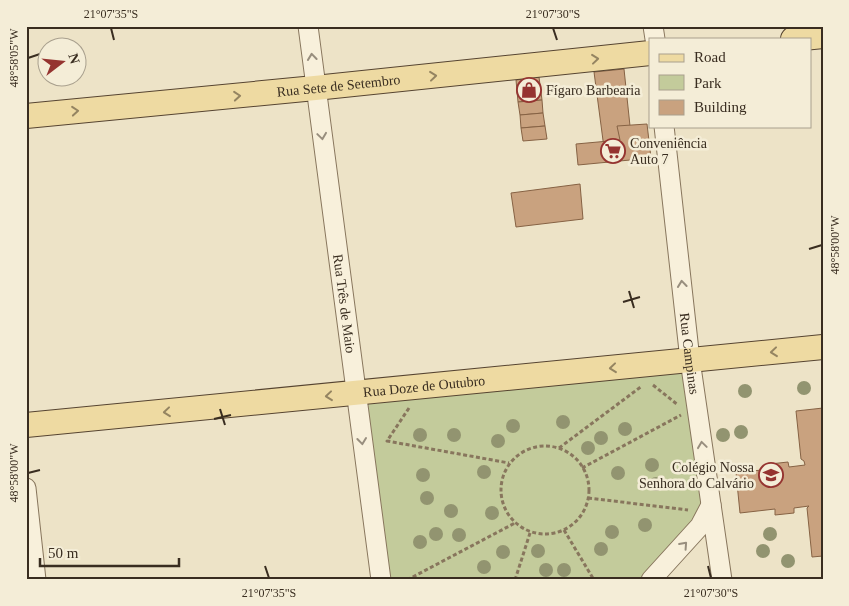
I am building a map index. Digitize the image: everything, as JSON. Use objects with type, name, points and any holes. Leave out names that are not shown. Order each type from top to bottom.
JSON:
[{"type":"main road","points":[[803,38],[823,36]]},
{"type":"main road","name":"Rua Sete de Setembro","points":[[26,116],[649,53]]},
{"type":"main road","name":"Rua Doze de Outubro","points":[[26,425],[823,347]]},
{"type":"street","name":"Rua Três de Maio","points":[[308,26],[380,580]]},
{"type":"street","name":"Rua Campinas","points":[[664,128],[690,360],[722,580]]},
{"type":"street","points":[[26,488],[36,580]]},
{"type":"street","points":[[651,580],[700,526],[711,505]]},
{"type":"path","points":[[559,448],[648,382],[680,406]]},
{"type":"path","points":[[409,408],[386,441],[509,463]]},
{"type":"path","points":[[582,468],[687,412]]},
{"type":"path","points":[[537,446],[559,448],[576,459],[582,468],[589,484],[586,508],[573,525],[564,530],[547,535],[530,532],[515,523],[506,513],[500,487],[503,475],[509,463],[527,450],[537,446]]},
{"type":"path","points":[[588,498],[689,510]]},
{"type":"path","points":[[407,580],[515,523]]},
{"type":"path","points":[[564,530],[594,580]]},
{"type":"path","points":[[516,580],[530,532]]},
{"type":"green space","points":[[683,368],[704,508],[643,580],[390,580],[363,405]]},
{"type":"building","points":[[624,69],[632,145],[604,148],[594,72]]},
{"type":"building","name":"Fígaro Barbearia","points":[[539,77],[542,100],[518,102],[516,80]]},
{"type":"building","points":[[542,100],[543,113],[520,115],[518,102]]},
{"type":"building","points":[[543,113],[545,126],[521,128],[520,115]]},
{"type":"building","name":"Conveniência Auto 7","points":[[647,124],[651,158],[578,165],[576,144],[620,140],[617,126]]},
{"type":"building","points":[[545,126],[547,139],[523,141],[521,128]]},
{"type":"building","points":[[580,184],[583,219],[516,227],[511,193]]},
{"type":"building","points":[[823,408],[823,556],[812,557],[807,508],[809,506],[794,508],[794,513],[775,515],[775,509],[740,513],[736,473],[770,469],[770,464],[788,462],[789,467],[805,465],[801,459],[796,411]]},
{"type":"place","name":"Fígaro Barbearia","points":[[529,90]]},
{"type":"place","name":"Conveniência Auto 7","points":[[613,151]]},
{"type":"place","name":"Colégio Nossa Senhora do Calvário","points":[[771,475]]}]
